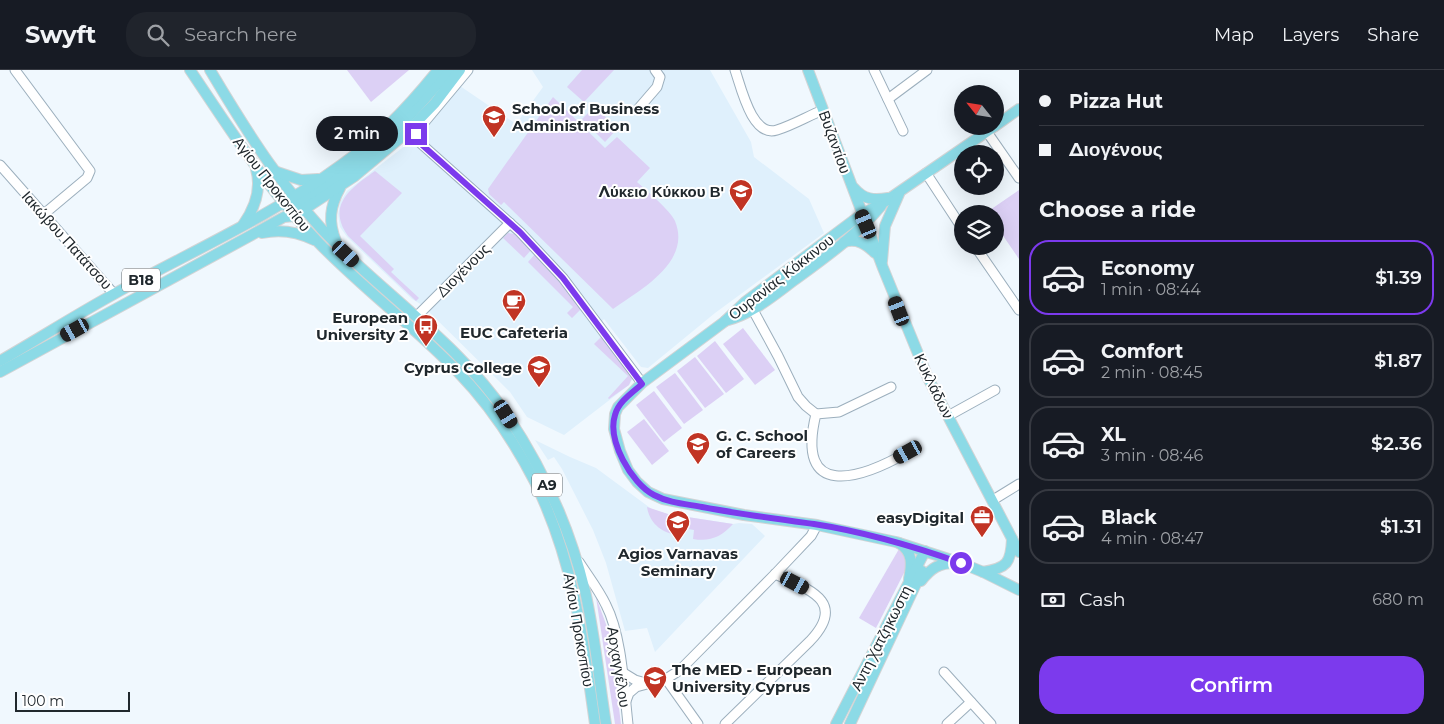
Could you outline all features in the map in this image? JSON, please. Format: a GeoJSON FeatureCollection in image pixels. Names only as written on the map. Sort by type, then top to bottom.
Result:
{"type":"FeatureCollection","features":[{"type":"Feature","properties":{"kind":"main road","name":"Αγίου Προκοπίου"},"geometry":{"type":"LineString","coordinates":[[190,70],[288,212],[458,372],[498,420],[529,470],[550,516],[566,560],[576,597],[595,724]]}},
{"type":"Feature","properties":{"kind":"main road","name":"Αγίου Προκοπίου"},"geometry":{"type":"LineString","coordinates":[[210,70],[253,141],[300,203],[339,247],[464,362],[506,414],[541,471],[559,511],[586,594],[606,724]]}},
{"type":"Feature","properties":{"kind":"main road","name":"B18"},"geometry":{"type":"LineString","coordinates":[[300,203],[323,178],[357,153],[391,122],[438,70]]}},
{"type":"Feature","properties":{"kind":"main road","name":"B18"},"geometry":{"type":"LineString","coordinates":[[0,372],[248,236],[288,212],[347,170],[397,129],[418,108],[449,70]]}},
{"type":"Feature","properties":{"kind":"main road","name":"B18"},"geometry":{"type":"LineString","coordinates":[[300,203],[340,187],[404,135],[435,103],[460,70]]}},
{"type":"Feature","properties":{"kind":"main road","name":"Βυζαντίου"},"geometry":{"type":"LineString","coordinates":[[808,70],[864,219]]}},
{"type":"Feature","properties":{"kind":"main road"},"geometry":{"type":"LineString","coordinates":[[1004,120],[1019,109]]}},
{"type":"Feature","properties":{"kind":"main road"},"geometry":{"type":"LineString","coordinates":[[864,219],[887,200],[982,135]]}},
{"type":"Feature","properties":{"kind":"main road"},"geometry":{"type":"LineString","coordinates":[[240,228],[253,208],[257,196],[258,183],[254,164]]}},
{"type":"Feature","properties":{"kind":"main road"},"geometry":{"type":"LineString","coordinates":[[274,170],[287,177],[301,180],[323,178]]}},
{"type":"Feature","properties":{"kind":"main road"},"geometry":{"type":"LineString","coordinates":[[851,184],[866,198],[887,200]]}},
{"type":"Feature","properties":{"kind":"main road"},"geometry":{"type":"LineString","coordinates":[[339,247],[332,229],[330,216],[340,187]]}},
{"type":"Feature","properties":{"kind":"main road"},"geometry":{"type":"LineString","coordinates":[[883,268],[882,248],[885,226],[901,191]]}},
{"type":"Feature","properties":{"kind":"main road","name":"B18"},"geometry":{"type":"LineString","coordinates":[[0,361],[114,294],[240,228],[288,212]]}},
{"type":"Feature","properties":{"kind":"main road","name":"Ουρανίας Κόκκινου"},"geometry":{"type":"LineString","coordinates":[[724,322],[753,310],[844,242],[864,219]]}},
{"type":"Feature","properties":{"kind":"main road","name":"Ουρανίας Κόκκινου"},"geometry":{"type":"LineString","coordinates":[[864,219],[745,302],[724,322],[642,384],[618,407],[614,421],[616,440],[628,470],[648,492],[669,501],[744,515],[817,525],[896,542],[961,563],[1019,590]]}},
{"type":"Feature","properties":{"kind":"main road","name":"Κυκλάδων"},"geometry":{"type":"LineString","coordinates":[[864,219],[928,378],[1019,552]]}},
{"type":"Feature","properties":{"kind":"main road"},"geometry":{"type":"LineString","coordinates":[[248,236],[281,231],[304,236],[319,243]]}},
{"type":"Feature","properties":{"kind":"main road"},"geometry":{"type":"LineString","coordinates":[[844,242],[859,241],[878,255]]}},
{"type":"Feature","properties":{"kind":"main road"},"geometry":{"type":"LineString","coordinates":[[983,572],[1001,568],[1007,562],[1012,539]]}},
{"type":"Feature","properties":{"kind":"main road"},"geometry":{"type":"LineString","coordinates":[[896,542],[907,549],[910,557],[911,589]]}},
{"type":"Feature","properties":{"kind":"main road","name":"Αντη Χατζηκωστη"},"geometry":{"type":"LineString","coordinates":[[850,724],[927,551]]}},
{"type":"Feature","properties":{"kind":"main road"},"geometry":{"type":"LineString","coordinates":[[911,589],[936,566],[961,563]]}},
{"type":"Feature","properties":{"kind":"main road","name":"Αντη Χατζηκωστη"},"geometry":{"type":"LineString","coordinates":[[836,724],[911,589]]}},
{"type":"Feature","properties":{"kind":"street"},"geometry":{"type":"LineString","coordinates":[[14,70],[90,171],[87,178],[44,214]]}},
{"type":"Feature","properties":{"kind":"street"},"geometry":{"type":"LineString","coordinates":[[468,70],[416,134],[421,144],[510,223],[563,278],[642,384]]}},
{"type":"Feature","properties":{"kind":"street"},"geometry":{"type":"LineString","coordinates":[[638,109],[656,87],[660,77],[655,70]]}},
{"type":"Feature","properties":{"kind":"street"},"geometry":{"type":"LineString","coordinates":[[735,70],[753,120],[762,129],[775,131],[823,110]]}},
{"type":"Feature","properties":{"kind":"street"},"geometry":{"type":"LineString","coordinates":[[874,70],[903,131]]}},
{"type":"Feature","properties":{"kind":"street"},"geometry":{"type":"LineString","coordinates":[[888,99],[927,70]]}},
{"type":"Feature","properties":{"kind":"street"},"geometry":{"type":"LineString","coordinates":[[996,135],[1019,178]]}},
{"type":"Feature","properties":{"kind":"street","name":"Ιακώβου Πατάτσου"},"geometry":{"type":"LineString","coordinates":[[0,165],[114,294]]}},
{"type":"Feature","properties":{"kind":"street"},"geometry":{"type":"LineString","coordinates":[[926,173],[954,216]]}},
{"type":"Feature","properties":{"kind":"street","name":"Διογένους"},"geometry":{"type":"LineString","coordinates":[[416,317],[510,223]]}},
{"type":"Feature","properties":{"kind":"street"},"geometry":{"type":"LineString","coordinates":[[981,255],[1019,310]]}},
{"type":"Feature","properties":{"kind":"street"},"geometry":{"type":"LineString","coordinates":[[753,310],[775,348],[798,397],[816,414],[838,412],[892,387]]}},
{"type":"Feature","properties":{"kind":"street"},"geometry":{"type":"LineString","coordinates":[[948,416],[995,390]]}},
{"type":"Feature","properties":{"kind":"street"},"geometry":{"type":"LineString","coordinates":[[816,414],[812,439],[813,453],[819,468],[831,476],[846,477],[877,468],[908,452]]}},
{"type":"Feature","properties":{"kind":"street"},"geometry":{"type":"LineString","coordinates":[[993,500],[1019,484]]}},
{"type":"Feature","properties":{"kind":"street"},"geometry":{"type":"LineString","coordinates":[[626,701],[632,690],[666,679],[680,670],[812,536],[817,525]]}},
{"type":"Feature","properties":{"kind":"street","name":"Αρχαγγέλου"},"geometry":{"type":"LineString","coordinates":[[576,560],[590,579],[610,615],[619,649],[628,724]]}},
{"type":"Feature","properties":{"kind":"street"},"geometry":{"type":"LineString","coordinates":[[725,724],[809,642],[824,623],[826,615],[824,606],[819,598],[812,592],[775,574]]}},
{"type":"Feature","properties":{"kind":"street"},"geometry":{"type":"LineString","coordinates":[[622,672],[634,680],[646,684]]}},
{"type":"Feature","properties":{"kind":"street"},"geometry":{"type":"LineString","coordinates":[[944,672],[991,724]]}},
{"type":"Feature","properties":{"kind":"street"},"geometry":{"type":"LineString","coordinates":[[666,679],[698,724]]}},
{"type":"Feature","properties":{"kind":"street"},"geometry":{"type":"LineString","coordinates":[[947,724],[971,702]]}},
{"type":"Feature","properties":{"kind":"shaded area"},"geometry":{"type":"Polygon","coordinates":[[[347,70],[409,70],[371,102],[347,70]]]}},
{"type":"Feature","properties":{"kind":"shaded area"},"geometry":{"type":"Polygon","coordinates":[[[532,70],[710,70],[751,142],[754,157],[809,199],[824,233],[715,313],[648,368],[641,367],[604,319],[597,327],[633,377],[632,380],[629,385],[564,435],[527,417],[510,392],[422,305],[412,299],[347,237],[340,227],[338,214],[340,202],[347,191],[411,141],[460,86],[516,124],[543,87],[532,70]]]}},
{"type":"Feature","properties":{"kind":"shaded area"},"geometry":{"type":"Polygon","coordinates":[[[582,70],[614,70],[584,102],[567,87],[582,70]]]}},
{"type":"Feature","properties":{"kind":"shaded area"},"geometry":{"type":"Polygon","coordinates":[[[553,97],[605,148],[617,137],[650,168],[637,182],[663,206],[675,221],[678,236],[676,249],[670,262],[649,284],[613,309],[504,202],[501,205],[489,194],[488,189],[553,97]]]}},
{"type":"Feature","properties":{"kind":"shaded area"},"geometry":{"type":"Polygon","coordinates":[[[595,106],[617,129],[605,142],[582,119],[595,106]]]}},
{"type":"Feature","properties":{"kind":"shaded area"},"geometry":{"type":"Polygon","coordinates":[[[375,171],[402,193],[360,236],[394,269],[391,272],[419,298],[416,301],[348,236],[342,225],[340,215],[344,198],[375,171]]]}},
{"type":"Feature","properties":{"kind":"shaded area"},"geometry":{"type":"Polygon","coordinates":[[[1019,190],[1019,259],[1004,237],[1004,205],[997,205],[1019,190]]]}},
{"type":"Feature","properties":{"kind":"shaded area"},"geometry":{"type":"Polygon","coordinates":[[[508,233],[515,234],[532,249],[524,258],[503,238],[508,233]]]}},
{"type":"Feature","properties":{"kind":"shaded area"},"geometry":{"type":"Polygon","coordinates":[[[536,253],[582,308],[572,318],[567,313],[573,307],[528,262],[536,253]]]}},
{"type":"Feature","properties":{"kind":"shaded area"},"geometry":{"type":"Polygon","coordinates":[[[743,328],[775,370],[755,385],[723,344],[743,328]]]}},
{"type":"Feature","properties":{"kind":"shaded area"},"geometry":{"type":"Polygon","coordinates":[[[602,336],[632,378],[629,385],[609,399],[628,376],[594,344],[602,336]]]}},
{"type":"Feature","properties":{"kind":"shaded area"},"geometry":{"type":"Polygon","coordinates":[[[715,341],[744,379],[726,393],[697,356],[715,341]]]}},
{"type":"Feature","properties":{"kind":"shaded area"},"geometry":{"type":"Polygon","coordinates":[[[695,357],[724,394],[705,408],[677,371],[695,357]]]}},
{"type":"Feature","properties":{"kind":"shaded area"},"geometry":{"type":"Polygon","coordinates":[[[675,373],[703,410],[684,424],[656,387],[675,373]]]}},
{"type":"Feature","properties":{"kind":"shaded area"},"geometry":{"type":"Polygon","coordinates":[[[654,391],[682,428],[664,442],[636,405],[654,391]]]}},
{"type":"Feature","properties":{"kind":"shaded area"},"geometry":{"type":"Polygon","coordinates":[[[644,419],[669,451],[652,465],[627,432],[644,419]]]}},
{"type":"Feature","properties":{"kind":"shaded area","name":"Agios Varnavas Seminary"},"geometry":{"type":"Polygon","coordinates":[[[535,440],[596,468],[653,510],[733,524],[752,524],[765,536],[655,652],[647,628],[625,631],[606,563],[593,530],[562,469],[554,457],[548,460],[535,440]]]}},
{"type":"Feature","properties":{"kind":"shaded area"},"geometry":{"type":"Polygon","coordinates":[[[647,507],[668,514],[733,524],[715,538],[705,540],[693,539],[694,530],[682,528],[680,536],[668,533],[658,527],[651,519],[647,507]]]}},
{"type":"Feature","properties":{"kind":"shaded area"},"geometry":{"type":"Polygon","coordinates":[[[899,549],[906,554],[906,569],[876,628],[859,618],[899,549]]]}},
{"type":"Feature","properties":{"kind":"shaded area"},"geometry":{"type":"Polygon","coordinates":[[[596,597],[610,635],[621,724],[615,724],[596,597]]]}},
{"type":"Feature","properties":{"kind":"place","name":"School of Business Administration"},"geometry":{"type":"Point","coordinates":[494,138]}},
{"type":"Feature","properties":{"kind":"place","name":"Λύκειο Κύκκου Β'"},"geometry":{"type":"Point","coordinates":[741,212]}},
{"type":"Feature","properties":{"kind":"place","name":"EUC Cafeteria"},"geometry":{"type":"Point","coordinates":[514,322]}},
{"type":"Feature","properties":{"kind":"place","name":"European University 2"},"geometry":{"type":"Point","coordinates":[426,347]}},
{"type":"Feature","properties":{"kind":"place","name":"Cyprus College"},"geometry":{"type":"Point","coordinates":[539,388]}},
{"type":"Feature","properties":{"kind":"place","name":"G. C. School of Careers"},"geometry":{"type":"Point","coordinates":[698,465]}},
{"type":"Feature","properties":{"kind":"place","name":"easyDigital"},"geometry":{"type":"Point","coordinates":[982,538]}},
{"type":"Feature","properties":{"kind":"place","name":"Agios Varnavas Seminary"},"geometry":{"type":"Point","coordinates":[678,543]}},
{"type":"Feature","properties":{"kind":"place","name":"The MED - European University Cyprus"},"geometry":{"type":"Point","coordinates":[655,699]}},
{"type":"Feature","properties":{"kind":"route"},"geometry":{"type":"LineString","coordinates":[[416,134],[421,144],[520,232],[563,278],[604,330],[642,384],[618,407],[615,414],[614,430],[628,470],[645,489],[654,496],[674,502],[768,519],[817,525],[881,538],[961,563]]}}]}
